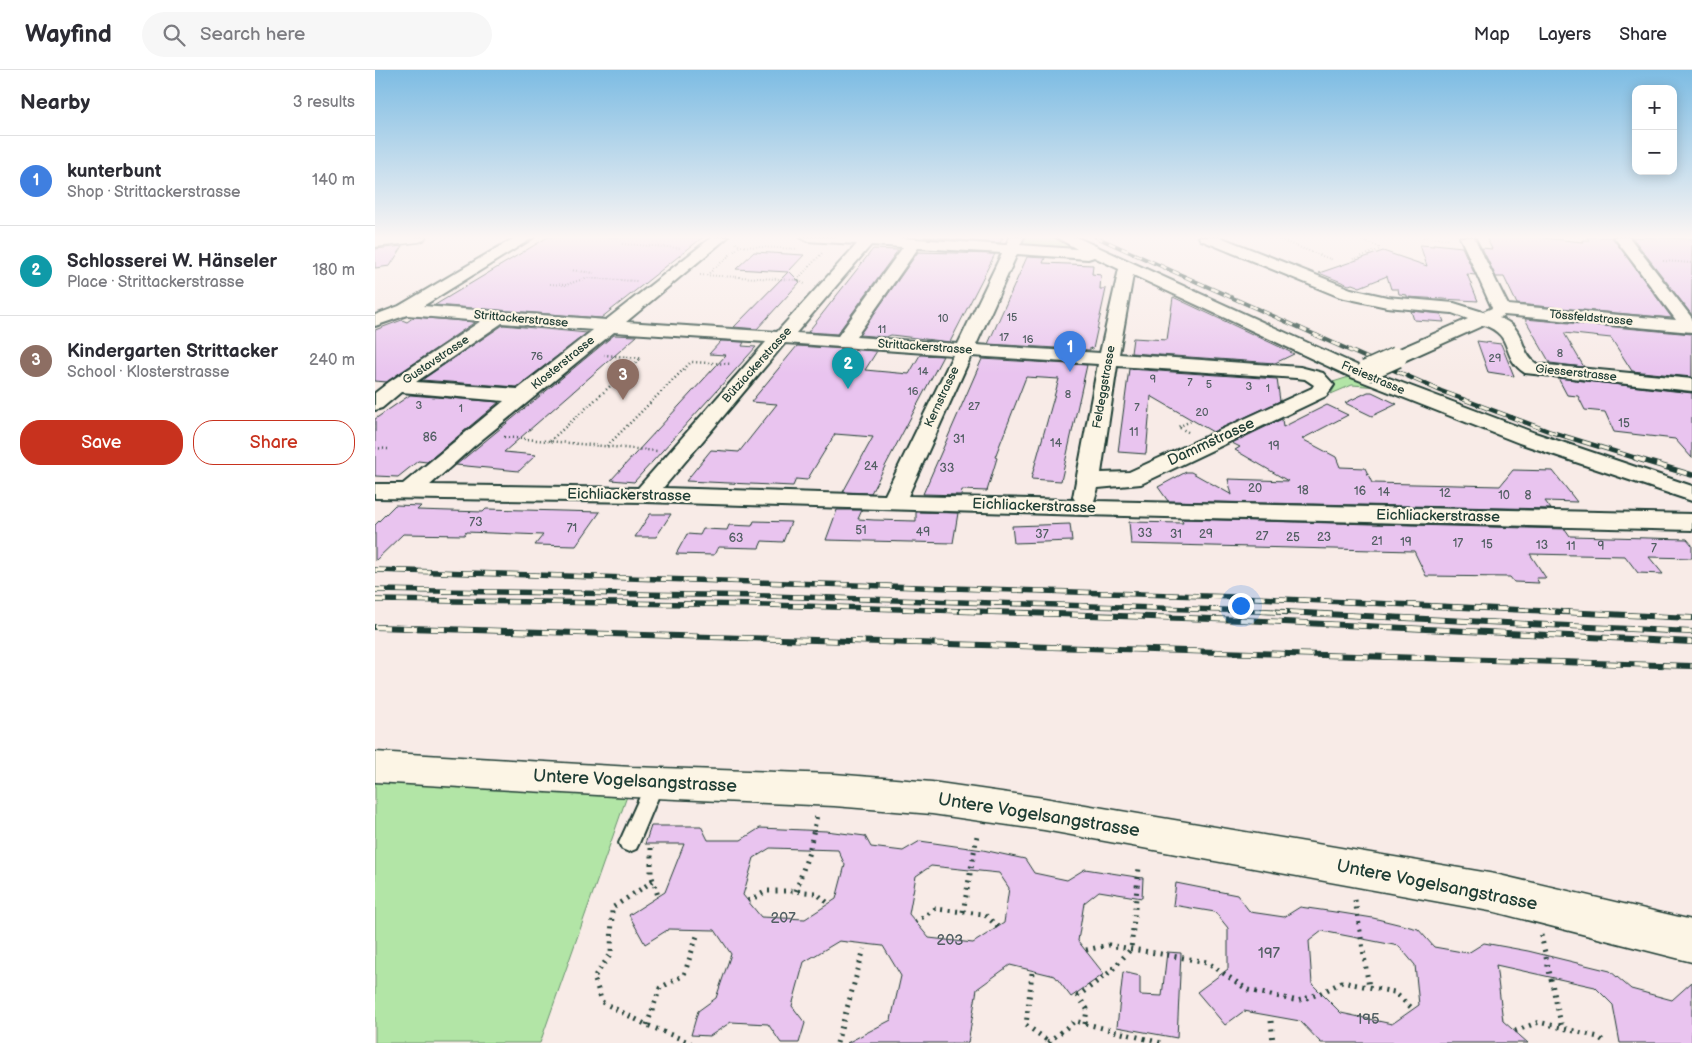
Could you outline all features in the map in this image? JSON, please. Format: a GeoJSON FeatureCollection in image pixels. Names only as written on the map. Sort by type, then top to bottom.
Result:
{"type":"FeatureCollection","features":[{"type":"Feature","properties":{"kind":"main road","name":"Untere Vogelsangstrasse"},"geometry":{"type":"LineString","coordinates":[[375,767],[655,783],[834,790],[932,798],[1044,814],[1495,893],[1692,941]]}},
{"type":"Feature","properties":{"kind":"street"},"geometry":{"type":"LineString","coordinates":[[375,321],[405,310],[451,282]]}},
{"type":"Feature","properties":{"kind":"street","name":"Klosterstrasse"},"geometry":{"type":"LineString","coordinates":[[409,491],[475,434],[663,282]]}},
{"type":"Feature","properties":{"kind":"street","name":"Bütziackerstrasse"},"geometry":{"type":"LineString","coordinates":[[645,495],[755,366],[830,282]]}},
{"type":"Feature","properties":{"kind":"street"},"geometry":{"type":"LineString","coordinates":[[844,341],[886,282]]}},
{"type":"Feature","properties":{"kind":"street","name":"Kernstrasse"},"geometry":{"type":"LineString","coordinates":[[893,503],[996,282]]}},
{"type":"Feature","properties":{"kind":"street","name":"Feldeggstrasse"},"geometry":{"type":"LineString","coordinates":[[1084,508],[1108,361],[1124,282]]}},
{"type":"Feature","properties":{"kind":"street","name":"Freiestrasse"},"geometry":{"type":"LineString","coordinates":[[1161,282],[1362,372],[1527,438],[1692,494]]}},
{"type":"Feature","properties":{"kind":"street","name":"Tössfeldstrasse"},"geometry":{"type":"LineString","coordinates":[[1318,282],[1346,294],[1387,302],[1494,314],[1691,327]]}},
{"type":"Feature","properties":{"kind":"street"},"geometry":{"type":"LineString","coordinates":[[1362,372],[1494,314],[1483,282]]}},
{"type":"Feature","properties":{"kind":"street"},"geometry":{"type":"LineString","coordinates":[[1656,282],[1691,327]]}},
{"type":"Feature","properties":{"kind":"street","name":"Strittackerstrasse"},"geometry":{"type":"LineString","coordinates":[[405,310],[609,326],[964,349],[1108,361],[1295,372],[1312,375],[1323,382]]}},
{"type":"Feature","properties":{"kind":"street","name":"Giesserstrasse"},"geometry":{"type":"LineString","coordinates":[[1494,314],[1508,329],[1522,364],[1533,369],[1692,385]]}},
{"type":"Feature","properties":{"kind":"street","name":"Gustavstrasse"},"geometry":{"type":"LineString","coordinates":[[375,404],[397,386],[499,318]]}},
{"type":"Feature","properties":{"kind":"street","name":"Dammstrasse"},"geometry":{"type":"LineString","coordinates":[[1088,481],[1133,480],[1319,392],[1324,385],[1323,382]]}},
{"type":"Feature","properties":{"kind":"street"},"geometry":{"type":"LineString","coordinates":[[397,386],[523,396]]}},
{"type":"Feature","properties":{"kind":"street","name":"Eichliackerstrasse"},"geometry":{"type":"LineString","coordinates":[[375,491],[645,495],[1084,508],[1692,522]]}},
{"type":"Feature","properties":{"kind":"lane"},"geometry":{"type":"LineString","coordinates":[[629,843],[655,783]]}},
{"type":"Feature","properties":{"kind":"path"},"geometry":{"type":"LineString","coordinates":[[550,284],[565,285],[573,282]]}},
{"type":"Feature","properties":{"kind":"path"},"geometry":{"type":"LineString","coordinates":[[802,282],[822,291]]}},
{"type":"Feature","properties":{"kind":"path"},"geometry":{"type":"LineString","coordinates":[[550,441],[641,358],[576,353]]}},
{"type":"Feature","properties":{"kind":"path"},"geometry":{"type":"LineString","coordinates":[[607,446],[691,362],[755,366]]}},
{"type":"Feature","properties":{"kind":"path"},"geometry":{"type":"LineString","coordinates":[[475,434],[680,453]]}},
{"type":"Feature","properties":{"kind":"path"},"geometry":{"type":"LineString","coordinates":[[375,448],[388,449]]}},
{"type":"Feature","properties":{"kind":"path"},"geometry":{"type":"LineString","coordinates":[[796,891],[809,852],[817,814]]}},
{"type":"Feature","properties":{"kind":"path"},"geometry":{"type":"LineString","coordinates":[[963,912],[977,836]]}},
{"type":"Feature","properties":{"kind":"path"},"geometry":{"type":"LineString","coordinates":[[650,850],[653,881],[658,896]]}},
{"type":"Feature","properties":{"kind":"path"},"geometry":{"type":"LineString","coordinates":[[1085,1024],[1087,1009],[1078,996],[1110,972],[1131,949],[1139,867]]}},
{"type":"Feature","properties":{"kind":"path"},"geometry":{"type":"LineString","coordinates":[[653,881],[612,908],[611,954],[594,977],[602,1002],[647,1025],[691,1043]]}},
{"type":"Feature","properties":{"kind":"path"},"geometry":{"type":"LineString","coordinates":[[748,901],[767,891],[796,891],[816,893],[829,904]]}},
{"type":"Feature","properties":{"kind":"path"},"geometry":{"type":"LineString","coordinates":[[1355,900],[1369,988]]}},
{"type":"Feature","properties":{"kind":"path"},"geometry":{"type":"LineString","coordinates":[[915,922],[935,909],[984,914],[998,927]]}},
{"type":"Feature","properties":{"kind":"path"},"geometry":{"type":"LineString","coordinates":[[647,1025],[660,988],[685,975],[698,933]]}},
{"type":"Feature","properties":{"kind":"path"},"geometry":{"type":"LineString","coordinates":[[1541,935],[1561,1028]]}},
{"type":"Feature","properties":{"kind":"path"},"geometry":{"type":"LineString","coordinates":[[1086,950],[1109,944],[1207,962],[1248,990],[1298,1001],[1321,993],[1341,982],[1394,992],[1413,1009]]}},
{"type":"Feature","properties":{"kind":"path"},"geometry":{"type":"LineString","coordinates":[[837,1043],[863,949]]}},
{"type":"Feature","properties":{"kind":"path"},"geometry":{"type":"LineString","coordinates":[[1032,972],[1026,1025],[1050,1042],[1075,1021],[1161,1043]]}},
{"type":"Feature","properties":{"kind":"path"},"geometry":{"type":"LineString","coordinates":[[1271,1021],[1273,1043]]}},
{"type":"Feature","properties":{"kind":"path"},"geometry":{"type":"LineString","coordinates":[[1515,1031],[1539,1022],[1598,1037],[1606,1043]]}},
{"type":"Feature","properties":{"kind":"green space"},"geometry":{"type":"Polygon","coordinates":[[[1352,376],[1379,387],[1352,385],[1331,394],[1334,388],[1333,382],[1352,376]]]}},
{"type":"Feature","properties":{"kind":"green space"},"geometry":{"type":"Polygon","coordinates":[[[375,782],[632,782],[540,1043],[375,1043],[375,782]]]}},
{"type":"Feature","properties":{"kind":"building"},"geometry":{"type":"Polygon","coordinates":[[[473,282],[646,282],[601,318],[435,305],[473,282]]]}},
{"type":"Feature","properties":{"kind":"building"},"geometry":{"type":"Polygon","coordinates":[[[778,282],[800,282],[757,329],[734,327],[778,282]]]}},
{"type":"Feature","properties":{"kind":"building"},"geometry":{"type":"Polygon","coordinates":[[[847,282],[874,282],[837,334],[808,332],[847,282]]]}},
{"type":"Feature","properties":{"kind":"building"},"geometry":{"type":"Polygon","coordinates":[[[896,282],[980,282],[950,342],[891,335],[886,337],[859,335],[896,282]]]}},
{"type":"Feature","properties":{"kind":"building"},"geometry":{"type":"Polygon","coordinates":[[[1016,282],[1100,282],[1100,289],[1106,289],[1093,349],[988,344],[1016,282]]]}},
{"type":"Feature","properties":{"kind":"building"},"geometry":{"type":"Polygon","coordinates":[[[1343,282],[1371,282],[1360,287],[1352,284],[1343,282]]]}},
{"type":"Feature","properties":{"kind":"building"},"geometry":{"type":"Polygon","coordinates":[[[1389,282],[1470,282],[1478,301],[1407,297],[1407,295],[1399,294],[1398,289],[1391,289],[1389,282]]]}},
{"type":"Feature","properties":{"kind":"building"},"geometry":{"type":"Polygon","coordinates":[[[1507,282],[1646,282],[1672,318],[1517,304],[1507,282]]]}},
{"type":"Feature","properties":{"kind":"building"},"geometry":{"type":"Polygon","coordinates":[[[1667,282],[1692,282],[1692,315],[1667,282]]]}},
{"type":"Feature","properties":{"kind":"building"},"geometry":{"type":"Polygon","coordinates":[[[1173,297],[1294,354],[1275,363],[1131,353],[1133,338],[1167,340],[1173,297]]]}},
{"type":"Feature","properties":{"kind":"building"},"geometry":{"type":"Polygon","coordinates":[[[1411,311],[1441,314],[1444,322],[1414,320],[1411,311]]]}},
{"type":"Feature","properties":{"kind":"building"},"geometry":{"type":"Polygon","coordinates":[[[414,317],[475,322],[387,382],[375,381],[375,330],[402,320],[407,322],[414,317]]]}},
{"type":"Feature","properties":{"kind":"building"},"geometry":{"type":"Polygon","coordinates":[[[1525,319],[1692,334],[1692,377],[1632,371],[1611,338],[1564,333],[1584,367],[1550,363],[1525,319]]]}},
{"type":"Feature","properties":{"kind":"building"},"geometry":{"type":"Polygon","coordinates":[[[503,325],[587,333],[517,387],[421,380],[503,325]]]}},
{"type":"Feature","properties":{"kind":"building"},"geometry":{"type":"Polygon","coordinates":[[[614,335],[637,336],[504,452],[536,455],[519,471],[456,465],[614,335]]]}},
{"type":"Feature","properties":{"kind":"building"},"geometry":{"type":"Polygon","coordinates":[[[721,341],[744,342],[742,346],[756,347],[634,482],[611,480],[726,355],[709,354],[721,341]]]}},
{"type":"Feature","properties":{"kind":"building"},"geometry":{"type":"Polygon","coordinates":[[[1477,341],[1501,344],[1514,376],[1488,372],[1477,341]]]}},
{"type":"Feature","properties":{"kind":"building"},"geometry":{"type":"Polygon","coordinates":[[[797,346],[877,351],[865,370],[909,374],[920,355],[943,356],[871,493],[843,492],[873,437],[835,434],[807,480],[796,479],[793,486],[686,481],[711,450],[739,452],[777,404],[751,402],[797,346]]]}},
{"type":"Feature","properties":{"kind":"building"},"geometry":{"type":"Polygon","coordinates":[[[982,359],[1087,365],[1061,481],[1031,479],[1059,379],[1026,377],[995,457],[997,458],[987,491],[962,490],[961,495],[923,494],[982,359]]]}},
{"type":"Feature","properties":{"kind":"building"},"geometry":{"type":"Polygon","coordinates":[[[1129,369],[1277,379],[1280,401],[1213,432],[1151,396],[1146,454],[1118,452],[1129,369]]]}},
{"type":"Feature","properties":{"kind":"building"},"geometry":{"type":"Polygon","coordinates":[[[1558,378],[1692,393],[1692,458],[1675,439],[1614,432],[1605,412],[1585,410],[1578,396],[1567,395],[1558,378]]]}},
{"type":"Feature","properties":{"kind":"building"},"geometry":{"type":"Polygon","coordinates":[[[1368,392],[1372,392],[1397,404],[1372,416],[1345,403],[1368,392]]]}},
{"type":"Feature","properties":{"kind":"building"},"geometry":{"type":"Polygon","coordinates":[[[410,395],[499,402],[427,462],[418,461],[398,477],[375,476],[375,419],[410,395]]]}},
{"type":"Feature","properties":{"kind":"building"},"geometry":{"type":"Polygon","coordinates":[[[1327,405],[1348,415],[1302,439],[1336,457],[1340,467],[1365,468],[1372,483],[1500,486],[1513,470],[1553,471],[1577,502],[1545,501],[1551,509],[1168,501],[1158,487],[1186,472],[1191,472],[1232,495],[1228,479],[1288,481],[1235,450],[1240,447],[1232,443],[1282,419],[1283,427],[1327,405]]]}},
{"type":"Feature","properties":{"kind":"building"},"geometry":{"type":"Polygon","coordinates":[[[395,505],[421,506],[417,510],[483,512],[486,509],[600,512],[576,546],[535,545],[543,535],[466,532],[464,535],[403,534],[375,561],[375,525],[395,505]]]}},
{"type":"Feature","properties":{"kind":"building"},"geometry":{"type":"Polygon","coordinates":[[[837,510],[862,510],[858,519],[874,520],[916,521],[916,512],[958,513],[953,543],[826,540],[837,510]]]}},
{"type":"Feature","properties":{"kind":"building"},"geometry":{"type":"Polygon","coordinates":[[[650,514],[671,514],[656,537],[635,537],[650,514]]]}},
{"type":"Feature","properties":{"kind":"building"},"geometry":{"type":"Polygon","coordinates":[[[1181,519],[1565,529],[1570,536],[1687,539],[1692,545],[1692,558],[1649,557],[1663,574],[1638,573],[1625,556],[1530,554],[1546,578],[1536,578],[1539,583],[1514,582],[1510,577],[1426,576],[1414,551],[1131,544],[1129,522],[1183,523],[1181,519]]]}},
{"type":"Feature","properties":{"kind":"building"},"geometry":{"type":"Polygon","coordinates":[[[754,521],[791,522],[783,542],[762,541],[759,548],[718,547],[714,555],[676,554],[687,534],[700,535],[703,529],[727,530],[729,525],[752,526],[754,521]]]}},
{"type":"Feature","properties":{"kind":"building"},"geometry":{"type":"Polygon","coordinates":[[[1070,524],[1072,541],[1014,543],[1012,526],[1070,524]]]}},
{"type":"Feature","properties":{"kind":"building"},"geometry":{"type":"Polygon","coordinates":[[[651,826],[701,826],[708,840],[741,840],[760,828],[826,831],[865,836],[871,847],[903,851],[920,841],[983,850],[1025,859],[1034,873],[1067,880],[1085,869],[1143,878],[1142,898],[1099,891],[1084,903],[1078,941],[1104,974],[1071,997],[1055,976],[1010,965],[977,989],[968,1043],[847,1043],[891,1020],[901,976],[883,946],[839,941],[804,962],[792,1006],[805,1023],[799,1043],[781,1043],[768,1024],[731,1022],[710,1036],[691,1035],[698,1011],[716,998],[731,954],[715,930],[669,929],[645,944],[629,915],[665,892],[684,844],[645,844],[651,826]],[[770,848],[754,858],[743,895],[761,917],[805,919],[836,899],[845,865],[838,850],[770,848]],[[931,866],[916,876],[909,914],[929,938],[973,943],[1004,923],[1009,888],[999,873],[931,866]]]}},
{"type":"Feature","properties":{"kind":"building"},"geometry":{"type":"Polygon","coordinates":[[[1176,883],[1237,895],[1250,912],[1284,917],[1300,907],[1373,918],[1418,929],[1434,947],[1468,953],[1484,943],[1528,951],[1610,971],[1631,989],[1672,1000],[1692,982],[1692,1043],[1620,1043],[1613,1005],[1595,987],[1496,965],[1503,1021],[1528,1043],[1321,1043],[1300,1021],[1244,1011],[1225,1025],[1197,992],[1228,969],[1228,928],[1215,912],[1173,905],[1176,883]],[[1322,931],[1309,941],[1312,984],[1341,1013],[1392,1024],[1419,1005],[1415,965],[1399,946],[1322,931]]]}},
{"type":"Feature","properties":{"kind":"building"},"geometry":{"type":"Polygon","coordinates":[[[1167,952],[1181,953],[1177,1038],[1117,1027],[1123,972],[1140,976],[1140,995],[1162,996],[1167,952]]]}},
{"type":"Feature","properties":{"kind":"railway"},"geometry":{"type":"LineString","coordinates":[[1198,282],[1318,336]]}},
{"type":"Feature","properties":{"kind":"railway"},"geometry":{"type":"LineString","coordinates":[[1315,335],[1441,391],[1551,432],[1639,459]]}},
{"type":"Feature","properties":{"kind":"railway"},"geometry":{"type":"LineString","coordinates":[[1635,458],[1692,475]]}},
{"type":"Feature","properties":{"kind":"railway"},"geometry":{"type":"LineString","coordinates":[[375,570],[1236,597],[1568,612]]}},
{"type":"Feature","properties":{"kind":"railway"},"geometry":{"type":"LineString","coordinates":[[375,590],[769,596],[1275,612]]}},
{"type":"Feature","properties":{"kind":"railway"},"geometry":{"type":"LineString","coordinates":[[375,600],[767,605],[999,612]]}},
{"type":"Feature","properties":{"kind":"railway"},"geometry":{"type":"LineString","coordinates":[[960,611],[1244,620],[1692,642]]}},
{"type":"Feature","properties":{"kind":"railway"},"geometry":{"type":"LineString","coordinates":[[1262,611],[1275,612]]}},
{"type":"Feature","properties":{"kind":"railway"},"geometry":{"type":"LineString","coordinates":[[1541,611],[1692,618]]}},
{"type":"Feature","properties":{"kind":"railway"},"geometry":{"type":"LineString","coordinates":[[1275,612],[1287,612]]}},
{"type":"Feature","properties":{"kind":"railway"},"geometry":{"type":"LineString","coordinates":[[1275,612],[1692,632]]}},
{"type":"Feature","properties":{"kind":"railway"},"geometry":{"type":"LineString","coordinates":[[375,627],[1692,666]]}},
{"type":"Feature","properties":{"kind":"place","name":"kunterbunt"},"geometry":{"type":"Point","coordinates":[1070,372]}},
{"type":"Feature","properties":{"kind":"place","name":"Schlosserei W. Hänseler"},"geometry":{"type":"Point","coordinates":[848,389]}},
{"type":"Feature","properties":{"kind":"place","name":"Kindergarten Strittacker"},"geometry":{"type":"Point","coordinates":[623,400]}}]}
